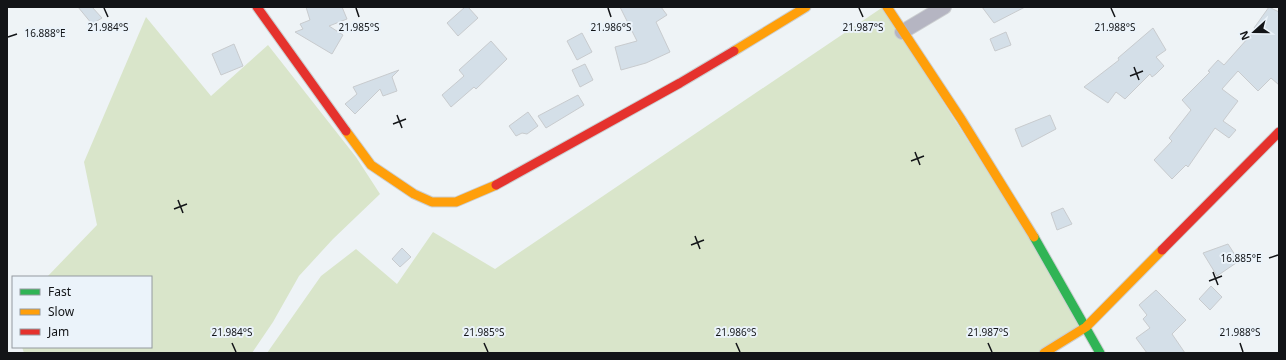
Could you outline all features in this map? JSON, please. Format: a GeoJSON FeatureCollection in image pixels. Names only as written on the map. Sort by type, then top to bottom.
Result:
{"type":"FeatureCollection","features":[{"type":"Feature","properties":{"kind":"street"},"geometry":{"type":"LineString","coordinates":[[257,7],[371,165],[414,194],[432,202],[456,202],[484,191],[666,90],[806,7]]}},
{"type":"Feature","properties":{"kind":"street"},"geometry":{"type":"LineString","coordinates":[[887,7],[902,32],[961,119],[1007,193],[1100,353]]}},
{"type":"Feature","properties":{"kind":"street"},"geometry":{"type":"LineString","coordinates":[[902,32],[944,7]]}},
{"type":"Feature","properties":{"kind":"street"},"geometry":{"type":"LineString","coordinates":[[1044,353],[1086,327],[1279,132]]}},
{"type":"Feature","properties":{"kind":"green space"},"geometry":{"type":"Polygon","coordinates":[[[883,7],[1086,327],[1044,353],[267,353],[321,276],[356,249],[397,284],[433,232],[495,269],[883,7]]]}},
{"type":"Feature","properties":{"kind":"green space"},"geometry":{"type":"Polygon","coordinates":[[[146,17],[211,96],[268,45],[356,157],[380,194],[333,239],[299,276],[273,322],[252,353],[24,353],[22,348],[152,348],[152,276],[48,276],[97,225],[84,162],[146,17]]]}},
{"type":"Feature","properties":{"kind":"building"},"geometry":{"type":"Polygon","coordinates":[[[78,7],[92,7],[102,18],[92,24],[78,7]]]}},
{"type":"Feature","properties":{"kind":"building"},"geometry":{"type":"Polygon","coordinates":[[[306,7],[342,7],[347,19],[329,26],[343,35],[332,54],[295,32],[303,29],[300,24],[310,20],[306,7]]]}},
{"type":"Feature","properties":{"kind":"building"},"geometry":{"type":"Polygon","coordinates":[[[465,7],[468,7],[478,18],[458,36],[447,23],[465,7]]]}},
{"type":"Feature","properties":{"kind":"building"},"geometry":{"type":"Polygon","coordinates":[[[620,7],[661,7],[667,15],[656,22],[670,52],[646,63],[621,70],[615,47],[637,41],[620,7]]]}},
{"type":"Feature","properties":{"kind":"building"},"geometry":{"type":"Polygon","coordinates":[[[982,7],[1025,7],[994,23],[982,7]]]}},
{"type":"Feature","properties":{"kind":"building"},"geometry":{"type":"Polygon","coordinates":[[[1269,7],[1279,12],[1279,85],[1271,78],[1258,91],[1238,71],[1222,89],[1238,101],[1223,121],[1236,130],[1229,138],[1215,128],[1188,167],[1186,165],[1172,179],[1154,160],[1172,141],[1169,138],[1191,110],[1182,100],[1210,72],[1208,71],[1218,60],[1224,65],[1256,29],[1254,28],[1269,7]]]}},
{"type":"Feature","properties":{"kind":"building"},"geometry":{"type":"Polygon","coordinates":[[[1153,28],[1166,50],[1156,57],[1164,66],[1156,74],[1152,77],[1150,74],[1125,99],[1116,92],[1108,103],[1084,87],[1119,60],[1118,58],[1153,28]]]}},
{"type":"Feature","properties":{"kind":"building"},"geometry":{"type":"Polygon","coordinates":[[[1006,32],[1011,45],[995,51],[990,39],[1006,32]]]}},
{"type":"Feature","properties":{"kind":"building"},"geometry":{"type":"Polygon","coordinates":[[[582,33],[592,52],[577,60],[567,41],[582,33]]]}},
{"type":"Feature","properties":{"kind":"building"},"geometry":{"type":"Polygon","coordinates":[[[491,41],[507,59],[476,89],[474,87],[451,107],[442,95],[464,76],[459,70],[491,41]]]}},
{"type":"Feature","properties":{"kind":"building"},"geometry":{"type":"Polygon","coordinates":[[[234,44],[243,66],[221,75],[212,54],[234,44]]]}},
{"type":"Feature","properties":{"kind":"building"},"geometry":{"type":"Polygon","coordinates":[[[585,64],[593,80],[580,87],[572,70],[585,64]]]}},
{"type":"Feature","properties":{"kind":"building"},"geometry":{"type":"Polygon","coordinates":[[[399,70],[392,77],[397,91],[383,96],[380,89],[355,114],[345,104],[357,94],[353,87],[399,70]]]}},
{"type":"Feature","properties":{"kind":"building"},"geometry":{"type":"Polygon","coordinates":[[[578,95],[584,105],[546,128],[538,116],[578,95]]]}},
{"type":"Feature","properties":{"kind":"building"},"geometry":{"type":"Polygon","coordinates":[[[528,112],[538,126],[527,134],[522,133],[516,136],[509,126],[528,112]]]}},
{"type":"Feature","properties":{"kind":"building"},"geometry":{"type":"Polygon","coordinates":[[[1050,115],[1056,129],[1022,147],[1015,129],[1050,115]]]}},
{"type":"Feature","properties":{"kind":"building"},"geometry":{"type":"Polygon","coordinates":[[[1063,208],[1072,224],[1057,230],[1051,213],[1063,208]]]}},
{"type":"Feature","properties":{"kind":"building"},"geometry":{"type":"Polygon","coordinates":[[[1228,244],[1239,261],[1217,276],[1203,253],[1228,244]]]}},
{"type":"Feature","properties":{"kind":"building"},"geometry":{"type":"Polygon","coordinates":[[[402,248],[411,257],[400,267],[392,259],[402,248]]]}},
{"type":"Feature","properties":{"kind":"building"},"geometry":{"type":"Polygon","coordinates":[[[1211,286],[1222,297],[1210,310],[1199,299],[1211,286]]]}},
{"type":"Feature","properties":{"kind":"building"},"geometry":{"type":"Polygon","coordinates":[[[1156,290],[1186,320],[1172,334],[1185,353],[1147,353],[1136,338],[1150,328],[1143,319],[1147,315],[1139,305],[1156,290]]]}},
{"type":"Feature","properties":{"kind":"traffic: fast"},"geometry":{"type":"LineString","coordinates":[[1034,237],[1100,353]]}},
{"type":"Feature","properties":{"kind":"traffic: slow"},"geometry":{"type":"LineString","coordinates":[[734,51],[806,7]]}},
{"type":"Feature","properties":{"kind":"traffic: slow"},"geometry":{"type":"LineString","coordinates":[[887,7],[961,119],[1034,237]]}},
{"type":"Feature","properties":{"kind":"traffic: slow"},"geometry":{"type":"LineString","coordinates":[[346,131],[371,165],[414,194],[432,202],[456,202],[496,185]]}},
{"type":"Feature","properties":{"kind":"traffic: slow"},"geometry":{"type":"LineString","coordinates":[[1044,353],[1086,327],[1162,250]]}},
{"type":"Feature","properties":{"kind":"traffic: jam"},"geometry":{"type":"LineString","coordinates":[[257,7],[346,131]]}},
{"type":"Feature","properties":{"kind":"traffic: jam"},"geometry":{"type":"LineString","coordinates":[[496,185],[680,83],[734,51]]}},
{"type":"Feature","properties":{"kind":"traffic: jam"},"geometry":{"type":"LineString","coordinates":[[1162,250],[1279,132]]}}]}
